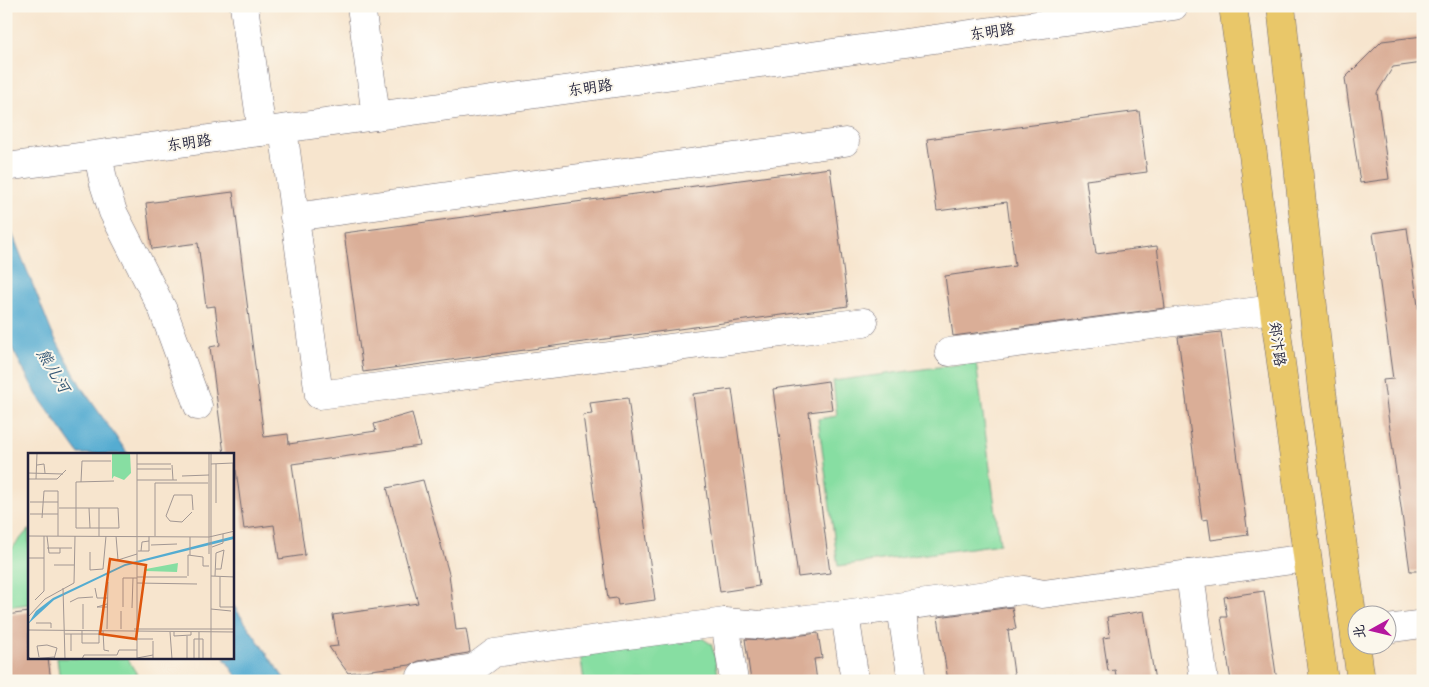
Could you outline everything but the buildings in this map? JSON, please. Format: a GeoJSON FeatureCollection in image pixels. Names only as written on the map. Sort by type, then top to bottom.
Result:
{"type":"FeatureCollection","features":[{"type":"Feature","properties":{"kind":"main road","name":"郑汴路"},"geometry":{"type":"LineString","coordinates":[[1233,6],[1324,681]]}},
{"type":"Feature","properties":{"kind":"main road"},"geometry":{"type":"LineString","coordinates":[[1281,6],[1322,391],[1352,604]]}},
{"type":"Feature","properties":{"kind":"main road"},"geometry":{"type":"LineString","coordinates":[[1358,654],[1361,681]]}},
{"type":"Feature","properties":{"kind":"street"},"geometry":{"type":"LineString","coordinates":[[244,6],[294,217],[319,395],[864,322]]}},
{"type":"Feature","properties":{"kind":"street"},"geometry":{"type":"LineString","coordinates":[[361,6],[376,116]]}},
{"type":"Feature","properties":{"kind":"street","name":"东明路"},"geometry":{"type":"LineString","coordinates":[[12,166],[1174,6]]}},
{"type":"Feature","properties":{"kind":"street"},"geometry":{"type":"LineString","coordinates":[[294,217],[845,142]]}},
{"type":"Feature","properties":{"kind":"street"},"geometry":{"type":"LineString","coordinates":[[98,154],[104,184],[113,212],[163,310],[198,406]]}},
{"type":"Feature","properties":{"kind":"street"},"geometry":{"type":"LineString","coordinates":[[949,352],[1273,308]]}},
{"type":"Feature","properties":{"kind":"street"},"geometry":{"type":"LineString","coordinates":[[421,676],[474,668],[494,653],[725,622],[762,625],[1024,590],[1044,594],[1307,558]]}},
{"type":"Feature","properties":{"kind":"street"},"geometry":{"type":"LineString","coordinates":[[1190,574],[1204,681]]}},
{"type":"Feature","properties":{"kind":"street"},"geometry":{"type":"LineString","coordinates":[[901,607],[912,681]]}},
{"type":"Feature","properties":{"kind":"street"},"geometry":{"type":"LineString","coordinates":[[845,614],[855,681]]}},
{"type":"Feature","properties":{"kind":"street"},"geometry":{"type":"LineString","coordinates":[[725,622],[734,681]]}},
{"type":"Feature","properties":{"kind":"street"},"geometry":{"type":"LineString","coordinates":[[1396,628],[1423,624]]}},
{"type":"Feature","properties":{"kind":"green space"},"geometry":{"type":"Polygon","coordinates":[[[976,362],[1000,544],[838,566],[818,419],[837,416],[833,381],[976,362]]]}},
{"type":"Feature","properties":{"kind":"green space"},"geometry":{"type":"Polygon","coordinates":[[[28,530],[28,604],[6,607],[6,555],[28,530]]]}},
{"type":"Feature","properties":{"kind":"green space"},"geometry":{"type":"Polygon","coordinates":[[[702,638],[711,644],[719,681],[584,681],[580,653],[702,638]]]}},
{"type":"Feature","properties":{"kind":"green space"},"geometry":{"type":"Polygon","coordinates":[[[57,660],[128,660],[141,681],[60,681],[57,660]]]}},
{"type":"Feature","properties":{"kind":"water","name":"熊儿河"},"geometry":{"type":"Polygon","coordinates":[[[6,218],[52,333],[82,388],[127,453],[78,453],[37,395],[6,337],[6,218]]]}},
{"type":"Feature","properties":{"kind":"water"},"geometry":{"type":"Polygon","coordinates":[[[234,606],[286,681],[240,681],[225,660],[234,660],[234,606]]]}}]}
